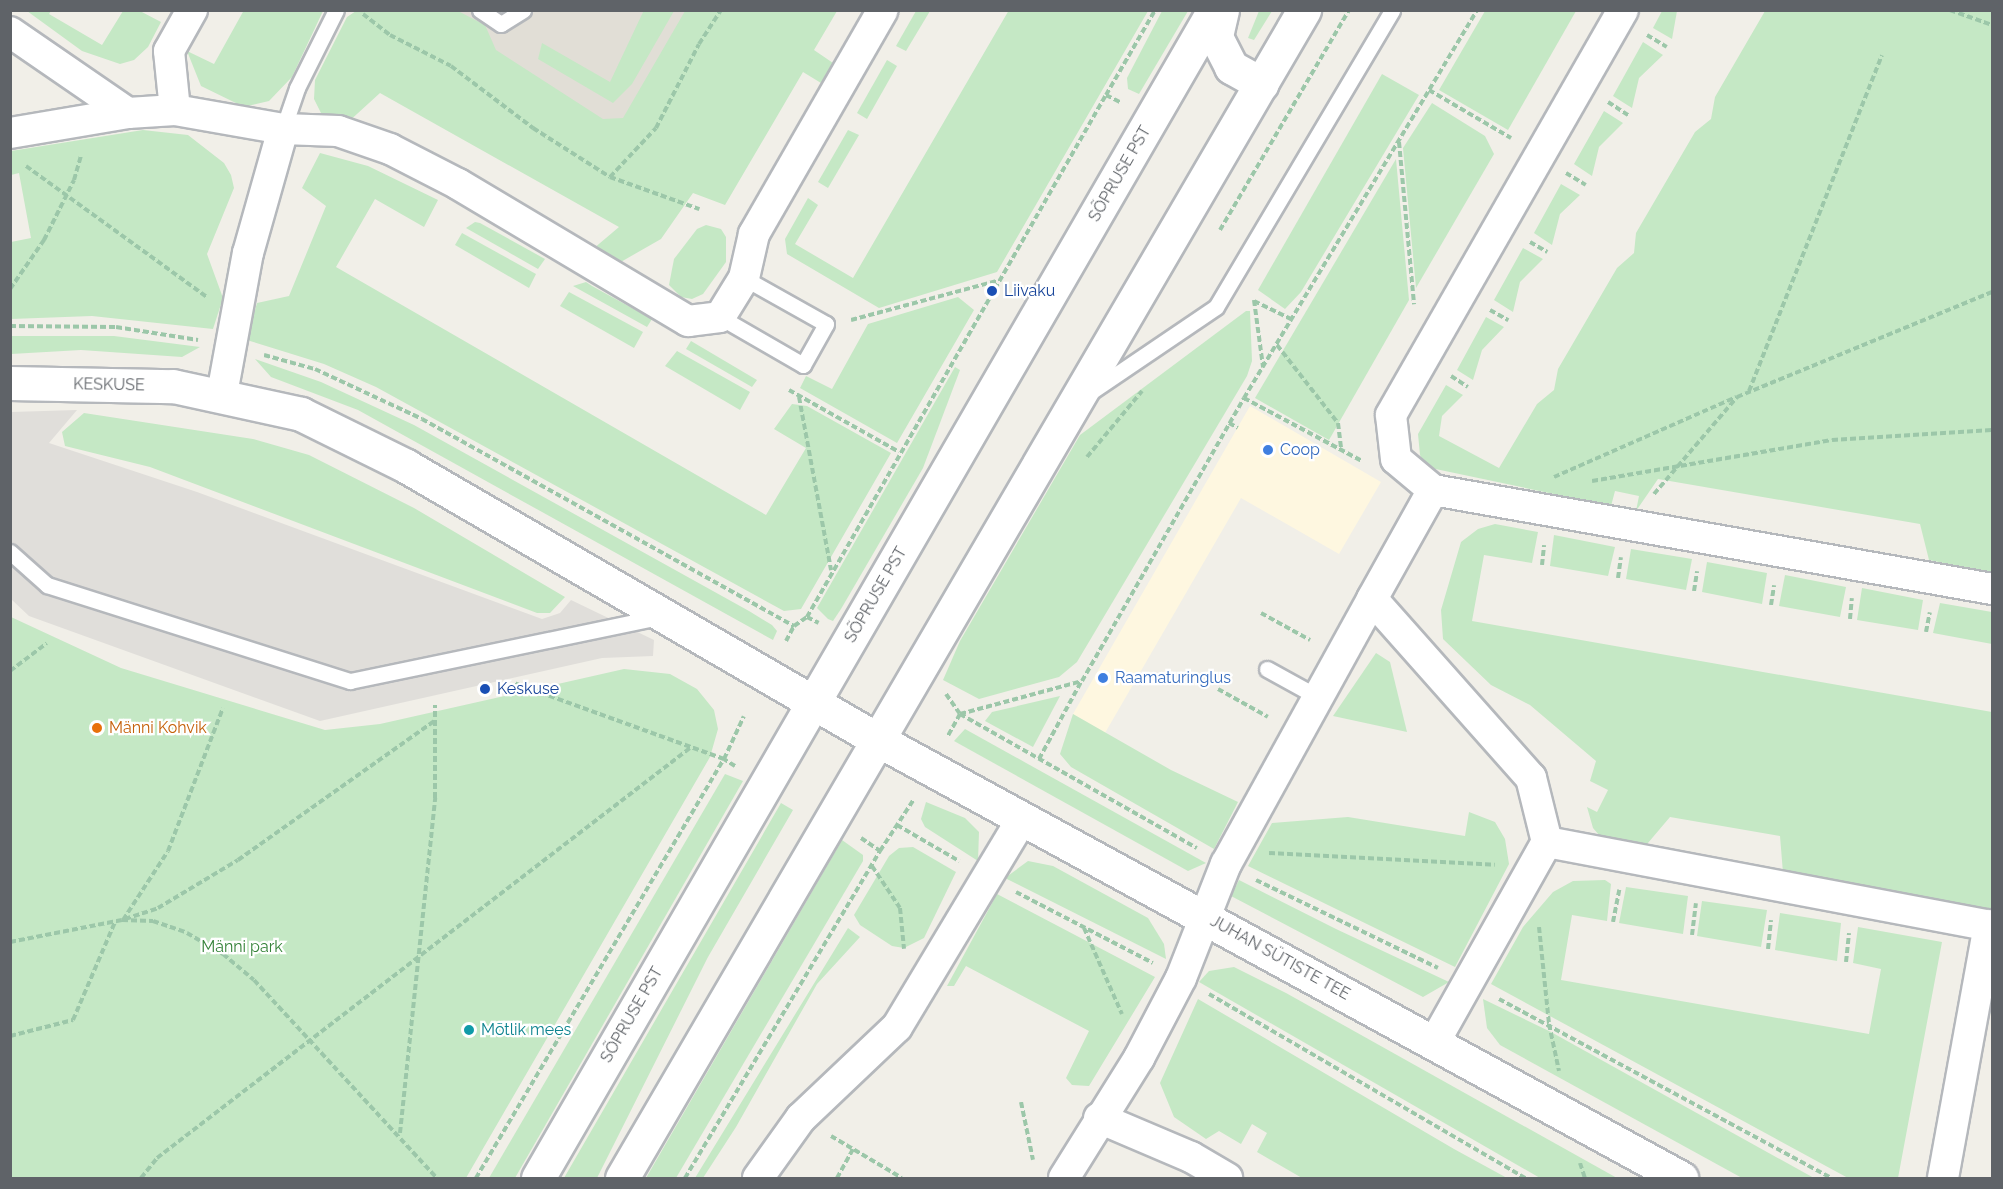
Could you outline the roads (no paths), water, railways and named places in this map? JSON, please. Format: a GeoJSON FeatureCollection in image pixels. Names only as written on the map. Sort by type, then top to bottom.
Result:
{"type":"FeatureCollection","features":[{"type":"Feature","properties":{"kind":"main road","name":"SÕPRUSE PST"},"geometry":{"type":"LineString","coordinates":[[538,1179],[1214,10]]}},
{"type":"Feature","properties":{"kind":"main road"},"geometry":{"type":"LineString","coordinates":[[1222,10],[1216,37],[1231,67],[1262,84]]}},
{"type":"Feature","properties":{"kind":"main road"},"geometry":{"type":"LineString","coordinates":[[622,1179],[1069,407],[1304,10]]}},
{"type":"Feature","properties":{"kind":"main road","name":"KESKUSE"},"geometry":{"type":"LineString","coordinates":[[16,389],[173,386],[222,394],[301,414],[406,466],[667,615],[813,704],[878,740]]}},
{"type":"Feature","properties":{"kind":"main road","name":"JUHAN SÜTISTE TEE"},"geometry":{"type":"LineString","coordinates":[[878,740],[1681,1179]]}},
{"type":"Feature","properties":{"kind":"street"},"geometry":{"type":"LineString","coordinates":[[175,110],[169,51],[192,10]]}},
{"type":"Feature","properties":{"kind":"street"},"geometry":{"type":"LineString","coordinates":[[10,133],[128,113],[175,110],[283,129],[338,131],[390,149],[688,321],[720,317],[744,278],[754,234],[883,10]]}},
{"type":"Feature","properties":{"kind":"street"},"geometry":{"type":"LineString","coordinates":[[1623,10],[1391,415],[1396,459],[1433,490],[1515,502],[1992,589]]}},
{"type":"Feature","properties":{"kind":"street"},"geometry":{"type":"LineString","coordinates":[[10,32],[128,113]]}},
{"type":"Feature","properties":{"kind":"street"},"geometry":{"type":"LineString","coordinates":[[222,394],[248,253],[283,129]]}},
{"type":"Feature","properties":{"kind":"street"},"geometry":{"type":"LineString","coordinates":[[1064,1179],[1099,1118],[1139,1059],[1181,978],[1229,858],[1433,490]]}},
{"type":"Feature","properties":{"kind":"street"},"geometry":{"type":"LineString","coordinates":[[1372,599],[1531,778],[1547,842],[1434,1042]]}},
{"type":"Feature","properties":{"kind":"street"},"geometry":{"type":"LineString","coordinates":[[758,1179],[801,1118],[897,1027],[1022,819]]}},
{"type":"Feature","properties":{"kind":"street"},"geometry":{"type":"LineString","coordinates":[[1547,842],[1991,926],[1943,1179]]}},
{"type":"Feature","properties":{"kind":"street"},"geometry":{"type":"LineString","coordinates":[[1099,1118],[1191,1157],[1227,1179]]}},
{"type":"Feature","properties":{"kind":"lane"},"geometry":{"type":"LineString","coordinates":[[283,129],[297,88],[336,10]]}},
{"type":"Feature","properties":{"kind":"lane"},"geometry":{"type":"LineString","coordinates":[[480,10],[501,24],[523,10]]}},
{"type":"Feature","properties":{"kind":"lane"},"geometry":{"type":"LineString","coordinates":[[1069,407],[1216,307],[1392,10]]}},
{"type":"Feature","properties":{"kind":"lane"},"geometry":{"type":"LineString","coordinates":[[720,317],[803,365],[826,324],[744,278]]}},
{"type":"Feature","properties":{"kind":"lane"},"geometry":{"type":"LineString","coordinates":[[10,552],[47,585],[350,681],[667,615]]}},
{"type":"Feature","properties":{"kind":"lane"},"geometry":{"type":"LineString","coordinates":[[1267,669],[1318,697]]}},
{"type":"Feature","properties":{"kind":"place","name":"Liivaku"},"geometry":{"type":"Point","coordinates":[992,291]}},
{"type":"Feature","properties":{"kind":"place","name":"Coop"},"geometry":{"type":"Point","coordinates":[1268,450]}},
{"type":"Feature","properties":{"kind":"place","name":"Raamaturinglus"},"geometry":{"type":"Point","coordinates":[1103,678]}},
{"type":"Feature","properties":{"kind":"place","name":"Keskuse"},"geometry":{"type":"Point","coordinates":[485,689]}},
{"type":"Feature","properties":{"kind":"place","name":"Männi Kohvik"},"geometry":{"type":"Point","coordinates":[97,728]}},
{"type":"Feature","properties":{"kind":"place","name":"Mõtlik mees"},"geometry":{"type":"Point","coordinates":[469,1030]}},
{"type":"Feature","properties":{"kind":"park label","name":"Männi park"},"geometry":{"type":"Point","coordinates":[242,947]}}]}
